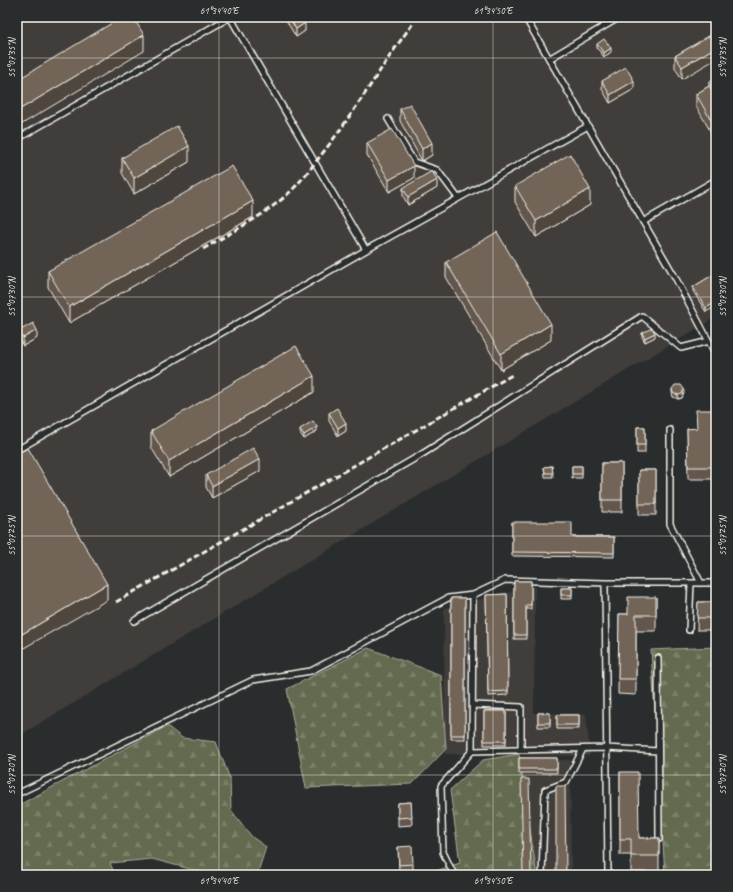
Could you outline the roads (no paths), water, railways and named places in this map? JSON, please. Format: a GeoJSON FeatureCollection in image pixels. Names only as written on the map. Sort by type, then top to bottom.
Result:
{"type":"FeatureCollection","features":[{"type":"Feature","properties":{"kind":"lane"},"geometry":{"type":"LineString","coordinates":[[17,139],[230,17],[366,250]]}},
{"type":"Feature","properties":{"kind":"lane"},"geometry":{"type":"LineString","coordinates":[[525,17],[675,277],[716,354]]}},
{"type":"Feature","properties":{"kind":"lane"},"geometry":{"type":"LineString","coordinates":[[549,59],[620,17]]}},
{"type":"Feature","properties":{"kind":"lane"},"geometry":{"type":"LineString","coordinates":[[388,119],[414,162],[437,170],[458,198]]}},
{"type":"Feature","properties":{"kind":"lane"},"geometry":{"type":"LineString","coordinates":[[17,450],[366,250],[588,126]]}},
{"type":"Feature","properties":{"kind":"lane"},"geometry":{"type":"LineString","coordinates":[[643,222],[716,180]]}},
{"type":"Feature","properties":{"kind":"lane"},"geometry":{"type":"LineString","coordinates":[[134,621],[419,456],[642,316],[681,348],[709,341]]}},
{"type":"Feature","properties":{"kind":"lane"},"geometry":{"type":"LineString","coordinates":[[670,430],[670,524],[701,583]]}},
{"type":"Feature","properties":{"kind":"lane"},"geometry":{"type":"LineString","coordinates":[[17,794],[253,680],[311,671],[448,598],[473,595],[505,580],[605,583],[716,583]]}},
{"type":"Feature","properties":{"kind":"lane"},"geometry":{"type":"LineString","coordinates":[[605,583],[608,875]]}},
{"type":"Feature","properties":{"kind":"lane"},"geometry":{"type":"LineString","coordinates":[[689,630],[691,583]]}},
{"type":"Feature","properties":{"kind":"lane"},"geometry":{"type":"LineString","coordinates":[[454,875],[443,852],[441,786],[472,751],[473,595]]}},
{"type":"Feature","properties":{"kind":"lane"},"geometry":{"type":"LineString","coordinates":[[658,658],[660,839]]}},
{"type":"Feature","properties":{"kind":"lane"},"geometry":{"type":"LineString","coordinates":[[473,705],[520,706],[522,750]]}},
{"type":"Feature","properties":{"kind":"lane"},"geometry":{"type":"LineString","coordinates":[[542,875],[545,790],[566,782],[583,748]]}},
{"type":"Feature","properties":{"kind":"lane"},"geometry":{"type":"LineString","coordinates":[[472,751],[606,748],[658,751]]}},
{"type":"Feature","properties":{"kind":"railway"},"geometry":{"type":"LineString","coordinates":[[203,249],[259,216],[280,201],[295,187],[337,134],[414,22]]}},
{"type":"Feature","properties":{"kind":"railway"},"geometry":{"type":"LineString","coordinates":[[116,602],[512,375]]}}]}
